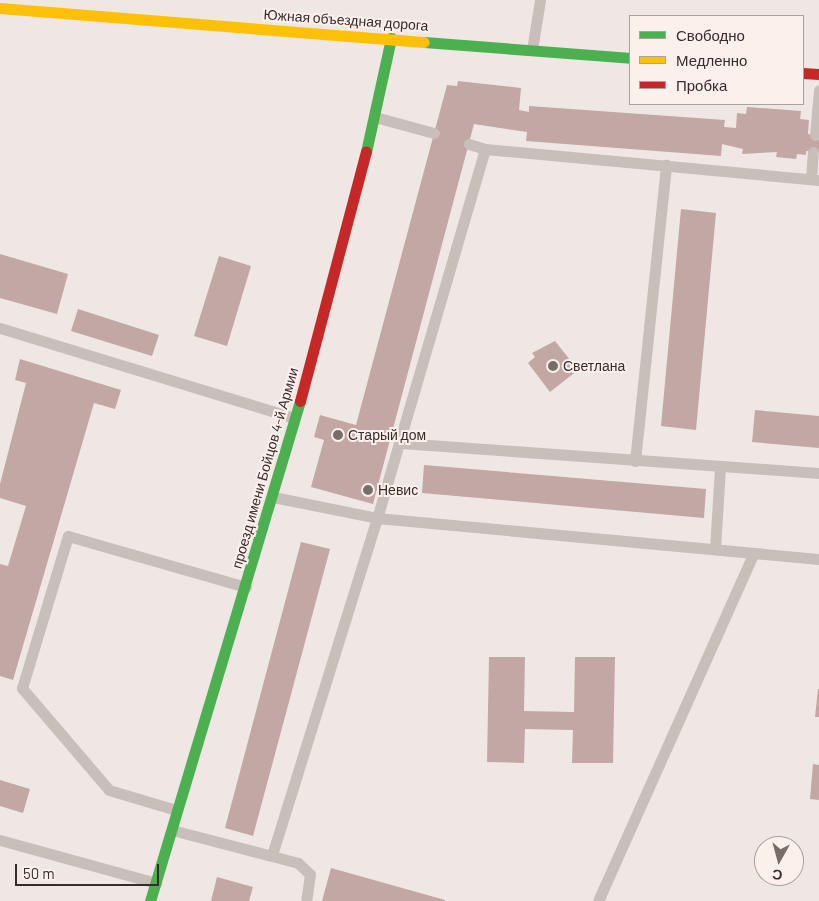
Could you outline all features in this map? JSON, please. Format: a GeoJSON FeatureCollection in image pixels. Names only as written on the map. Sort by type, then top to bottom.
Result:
{"type":"FeatureCollection","features":[{"type":"Feature","properties":{"kind":"street","name":"Южная объездная дорога"},"geometry":{"type":"LineString","coordinates":[[0,8],[629,58]]}},
{"type":"Feature","properties":{"kind":"street","name":"проезд имени Бойцов 4-й Армии"},"geometry":{"type":"LineString","coordinates":[[150,901],[172,830],[176,810],[247,587],[273,497],[375,118],[391,38]]}},
{"type":"Feature","properties":{"kind":"street"},"geometry":{"type":"LineString","coordinates":[[804,72],[819,74]]}},
{"type":"Feature","properties":{"kind":"lane"},"geometry":{"type":"LineString","coordinates":[[532,50],[540,0]]}},
{"type":"Feature","properties":{"kind":"lane"},"geometry":{"type":"LineString","coordinates":[[815,135],[819,90]]}},
{"type":"Feature","properties":{"kind":"lane"},"geometry":{"type":"LineString","coordinates":[[375,118],[434,133]]}},
{"type":"Feature","properties":{"kind":"lane"},"geometry":{"type":"LineString","coordinates":[[469,144],[484,149],[815,180],[813,152]]}},
{"type":"Feature","properties":{"kind":"lane"},"geometry":{"type":"LineString","coordinates":[[272,856],[401,443],[484,149]]}},
{"type":"Feature","properties":{"kind":"lane"},"geometry":{"type":"LineString","coordinates":[[635,461],[666,165]]}},
{"type":"Feature","properties":{"kind":"lane"},"geometry":{"type":"LineString","coordinates":[[0,328],[295,418]]}},
{"type":"Feature","properties":{"kind":"lane"},"geometry":{"type":"LineString","coordinates":[[401,443],[819,473]]}},
{"type":"Feature","properties":{"kind":"lane"},"geometry":{"type":"LineString","coordinates":[[715,549],[720,466]]}},
{"type":"Feature","properties":{"kind":"lane"},"geometry":{"type":"LineString","coordinates":[[273,497],[377,518],[819,559]]}},
{"type":"Feature","properties":{"kind":"lane"},"geometry":{"type":"LineString","coordinates":[[176,810],[109,790],[22,688],[68,536],[247,587]]}},
{"type":"Feature","properties":{"kind":"lane"},"geometry":{"type":"LineString","coordinates":[[598,901],[754,552]]}},
{"type":"Feature","properties":{"kind":"lane"},"geometry":{"type":"LineString","coordinates":[[172,830],[298,863],[310,874],[306,901]]}},
{"type":"Feature","properties":{"kind":"lane"},"geometry":{"type":"LineString","coordinates":[[0,840],[156,882]]}},
{"type":"Feature","properties":{"kind":"building"},"geometry":{"type":"Polygon","coordinates":[[[458,81],[521,88],[519,110],[529,112],[529,106],[725,120],[724,127],[736,128],[737,113],[746,114],[747,107],[801,111],[800,119],[809,120],[808,134],[819,136],[819,152],[806,151],[806,155],[797,154],[796,159],[776,157],[777,152],[742,154],[743,149],[722,144],[721,156],[526,141],[527,132],[474,124],[373,504],[311,487],[324,440],[314,437],[320,415],[356,425],[447,85],[457,86],[458,81]]]}},
{"type":"Feature","properties":{"kind":"building"},"geometry":{"type":"Polygon","coordinates":[[[681,209],[716,213],[696,430],[661,426],[681,209]]]}},
{"type":"Feature","properties":{"kind":"building"},"geometry":{"type":"Polygon","coordinates":[[[0,254],[68,274],[57,314],[0,298],[0,254]]]}},
{"type":"Feature","properties":{"kind":"building"},"geometry":{"type":"Polygon","coordinates":[[[219,256],[251,266],[227,346],[194,336],[219,256]]]}},
{"type":"Feature","properties":{"kind":"building"},"geometry":{"type":"Polygon","coordinates":[[[78,309],[159,335],[152,356],[71,331],[78,309]]]}},
{"type":"Feature","properties":{"kind":"building","name":"Светлана"},"geometry":{"type":"Polygon","coordinates":[[[555,341],[578,370],[550,392],[528,363],[535,357],[532,353],[555,341]]]}},
{"type":"Feature","properties":{"kind":"building"},"geometry":{"type":"Polygon","coordinates":[[[20,359],[121,390],[115,409],[94,403],[13,680],[0,676],[0,564],[8,566],[26,506],[0,498],[0,484],[26,383],[15,380],[20,359]]]}},
{"type":"Feature","properties":{"kind":"building"},"geometry":{"type":"Polygon","coordinates":[[[755,410],[819,416],[819,448],[752,442],[755,410]]]}},
{"type":"Feature","properties":{"kind":"building"},"geometry":{"type":"Polygon","coordinates":[[[424,465],[706,489],[704,518],[422,493],[424,465]]]}},
{"type":"Feature","properties":{"kind":"building"},"geometry":{"type":"Polygon","coordinates":[[[301,542],[330,549],[253,836],[225,828],[301,542]]]}},
{"type":"Feature","properties":{"kind":"building"},"geometry":{"type":"Polygon","coordinates":[[[489,657],[525,657],[524,711],[574,712],[575,657],[615,657],[613,763],[572,763],[573,730],[525,729],[524,763],[487,762],[489,657]]]}},
{"type":"Feature","properties":{"kind":"building"},"geometry":{"type":"Polygon","coordinates":[[[818,689],[819,717],[815,717],[818,689]]]}},
{"type":"Feature","properties":{"kind":"building"},"geometry":{"type":"Polygon","coordinates":[[[813,764],[819,765],[819,800],[810,799],[813,764]]]}},
{"type":"Feature","properties":{"kind":"building"},"geometry":{"type":"Polygon","coordinates":[[[0,780],[30,789],[23,813],[0,806],[0,780]]]}},
{"type":"Feature","properties":{"kind":"building"},"geometry":{"type":"Polygon","coordinates":[[[331,868],[445,900],[445,901],[322,901],[331,868]]]}},
{"type":"Feature","properties":{"kind":"building"},"geometry":{"type":"Polygon","coordinates":[[[217,877],[253,887],[249,901],[211,901],[217,877]]]}},
{"type":"Feature","properties":{"kind":"traffic: fast"},"geometry":{"type":"LineString","coordinates":[[366,152],[391,38]]}},
{"type":"Feature","properties":{"kind":"traffic: fast"},"geometry":{"type":"LineString","coordinates":[[424,42],[629,58]]}},
{"type":"Feature","properties":{"kind":"traffic: fast"},"geometry":{"type":"LineString","coordinates":[[150,901],[300,401]]}},
{"type":"Feature","properties":{"kind":"traffic: slow"},"geometry":{"type":"LineString","coordinates":[[0,8],[424,42]]}},
{"type":"Feature","properties":{"kind":"traffic: jam"},"geometry":{"type":"LineString","coordinates":[[804,73],[819,74]]}},
{"type":"Feature","properties":{"kind":"traffic: jam"},"geometry":{"type":"LineString","coordinates":[[300,401],[366,152]]}},
{"type":"Feature","properties":{"kind":"place","name":"Светлана"},"geometry":{"type":"Point","coordinates":[553,366]}},
{"type":"Feature","properties":{"kind":"place","name":"Старый дом"},"geometry":{"type":"Point","coordinates":[338,435]}},
{"type":"Feature","properties":{"kind":"place","name":"Невис"},"geometry":{"type":"Point","coordinates":[368,490]}}]}
